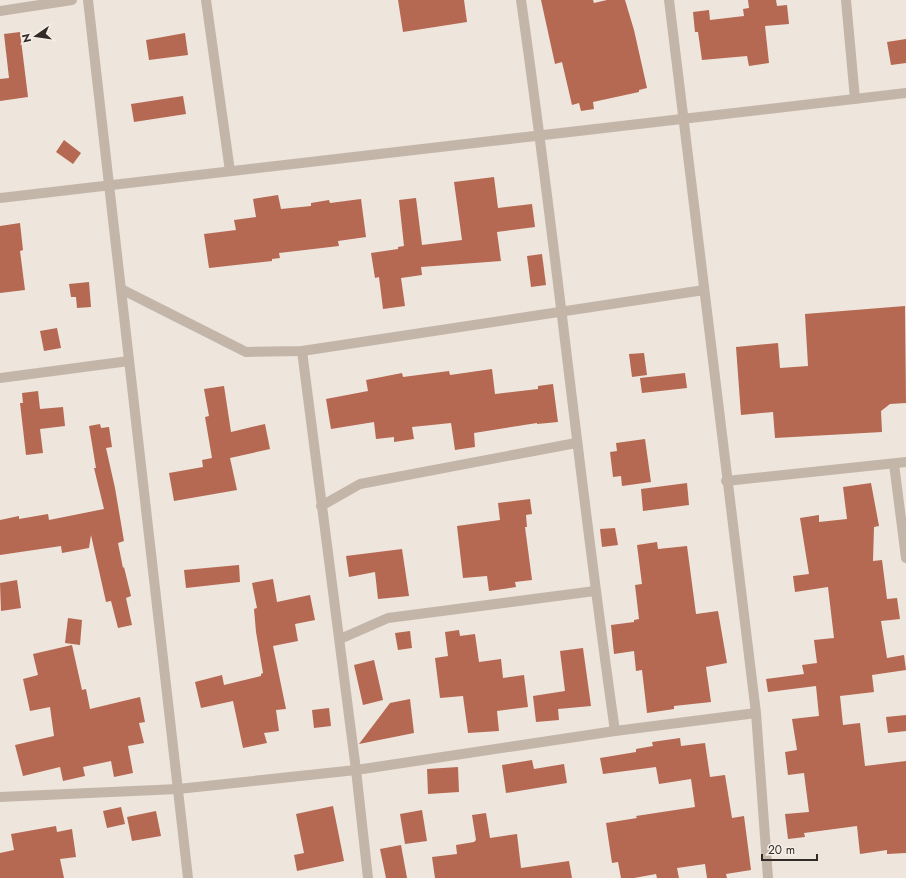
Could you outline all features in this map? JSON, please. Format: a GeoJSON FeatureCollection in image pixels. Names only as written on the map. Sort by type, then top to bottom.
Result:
{"type":"FeatureCollection","features":[{"type":"Feature","properties":{"kind":"street"},"geometry":{"type":"LineString","coordinates":[[0,11],[72,0]]}},
{"type":"Feature","properties":{"kind":"street"},"geometry":{"type":"LineString","coordinates":[[88,0],[188,878]]}},
{"type":"Feature","properties":{"kind":"street"},"geometry":{"type":"LineString","coordinates":[[206,0],[230,171]]}},
{"type":"Feature","properties":{"kind":"street"},"geometry":{"type":"LineString","coordinates":[[521,0],[541,135],[563,311],[576,443],[615,731]]}},
{"type":"Feature","properties":{"kind":"street"},"geometry":{"type":"LineString","coordinates":[[669,0],[726,481],[756,713],[768,878]]}},
{"type":"Feature","properties":{"kind":"street"},"geometry":{"type":"LineString","coordinates":[[846,0],[855,99]]}},
{"type":"Feature","properties":{"kind":"street"},"geometry":{"type":"LineString","coordinates":[[0,198],[906,93]]}},
{"type":"Feature","properties":{"kind":"street"},"geometry":{"type":"LineString","coordinates":[[121,289],[246,352],[302,351],[704,290]]}},
{"type":"Feature","properties":{"kind":"street"},"geometry":{"type":"LineString","coordinates":[[302,351],[321,506],[340,639],[368,878]]}},
{"type":"Feature","properties":{"kind":"street"},"geometry":{"type":"LineString","coordinates":[[0,378],[129,361]]}},
{"type":"Feature","properties":{"kind":"street"},"geometry":{"type":"LineString","coordinates":[[321,506],[360,484],[576,443]]}},
{"type":"Feature","properties":{"kind":"street"},"geometry":{"type":"LineString","coordinates":[[726,481],[906,462]]}},
{"type":"Feature","properties":{"kind":"street"},"geometry":{"type":"LineString","coordinates":[[894,464],[906,558]]}},
{"type":"Feature","properties":{"kind":"street"},"geometry":{"type":"LineString","coordinates":[[340,639],[388,618],[595,591]]}},
{"type":"Feature","properties":{"kind":"street"},"geometry":{"type":"LineString","coordinates":[[0,795],[178,790],[356,770],[615,731],[756,713]]}},
{"type":"Feature","properties":{"kind":"building"},"geometry":{"type":"Polygon","coordinates":[[[398,0],[464,0],[467,22],[403,32],[398,0]]]}},
{"type":"Feature","properties":{"kind":"building"},"geometry":{"type":"Polygon","coordinates":[[[541,0],[593,0],[594,3],[607,0],[625,0],[634,30],[647,88],[639,90],[639,92],[593,102],[594,109],[581,111],[579,103],[572,105],[562,62],[555,64],[541,0]]]}},
{"type":"Feature","properties":{"kind":"building"},"geometry":{"type":"Polygon","coordinates":[[[748,0],[776,0],[777,6],[787,5],[789,24],[765,26],[769,63],[749,66],[747,56],[702,60],[698,32],[695,32],[693,12],[709,10],[710,20],[744,16],[743,9],[749,8],[748,0]]]}},
{"type":"Feature","properties":{"kind":"building"},"geometry":{"type":"Polygon","coordinates":[[[20,32],[28,97],[0,101],[0,79],[9,78],[4,34],[20,32]]]}},
{"type":"Feature","properties":{"kind":"building"},"geometry":{"type":"Polygon","coordinates":[[[185,33],[188,55],[149,60],[146,40],[185,33]]]}},
{"type":"Feature","properties":{"kind":"building"},"geometry":{"type":"Polygon","coordinates":[[[906,39],[906,63],[891,65],[887,42],[906,39]]]}},
{"type":"Feature","properties":{"kind":"building"},"geometry":{"type":"Polygon","coordinates":[[[183,96],[186,114],[134,122],[131,104],[183,96]]]}},
{"type":"Feature","properties":{"kind":"building"},"geometry":{"type":"Polygon","coordinates":[[[64,140],[81,153],[73,164],[56,152],[64,140]]]}},
{"type":"Feature","properties":{"kind":"building"},"geometry":{"type":"Polygon","coordinates":[[[494,177],[498,208],[532,204],[535,227],[497,232],[501,261],[421,267],[422,275],[401,278],[405,306],[383,309],[379,277],[375,278],[371,253],[398,249],[398,247],[404,246],[399,200],[416,198],[422,245],[462,240],[454,182],[494,177]]]}},
{"type":"Feature","properties":{"kind":"building"},"geometry":{"type":"Polygon","coordinates":[[[278,195],[281,209],[311,206],[311,203],[329,200],[330,203],[361,199],[366,237],[338,241],[339,246],[279,253],[280,258],[272,259],[272,261],[209,268],[204,234],[236,230],[234,220],[256,217],[253,199],[278,195]]]}},
{"type":"Feature","properties":{"kind":"building"},"geometry":{"type":"Polygon","coordinates":[[[20,223],[23,250],[20,251],[25,290],[0,293],[0,226],[20,223]]]}},
{"type":"Feature","properties":{"kind":"building"},"geometry":{"type":"Polygon","coordinates":[[[542,254],[546,285],[531,287],[527,256],[542,254]]]}},
{"type":"Feature","properties":{"kind":"building"},"geometry":{"type":"Polygon","coordinates":[[[89,282],[91,307],[77,308],[76,297],[71,297],[69,284],[89,282]]]}},
{"type":"Feature","properties":{"kind":"building"},"geometry":{"type":"Polygon","coordinates":[[[905,306],[906,403],[890,404],[881,411],[882,432],[775,438],[773,412],[741,415],[736,347],[778,343],[780,368],[808,366],[805,314],[905,306]]]}},
{"type":"Feature","properties":{"kind":"building"},"geometry":{"type":"Polygon","coordinates":[[[57,328],[61,348],[44,351],[40,331],[57,328]]]}},
{"type":"Feature","properties":{"kind":"building"},"geometry":{"type":"Polygon","coordinates":[[[644,353],[647,375],[632,377],[629,354],[644,353]]]}},
{"type":"Feature","properties":{"kind":"building"},"geometry":{"type":"Polygon","coordinates":[[[492,369],[495,394],[538,389],[538,386],[553,384],[558,422],[537,423],[474,433],[475,447],[455,450],[451,423],[412,427],[414,439],[394,442],[394,437],[376,439],[374,422],[331,429],[326,399],[368,391],[366,380],[402,373],[403,377],[449,371],[450,375],[492,369]]]}},
{"type":"Feature","properties":{"kind":"building"},"geometry":{"type":"Polygon","coordinates":[[[685,373],[687,388],[642,393],[640,378],[685,373]]]}},
{"type":"Feature","properties":{"kind":"building"},"geometry":{"type":"Polygon","coordinates":[[[224,386],[231,432],[265,424],[270,449],[230,458],[237,490],[174,501],[169,473],[203,467],[202,460],[212,458],[205,417],[209,416],[204,389],[224,386]]]}},
{"type":"Feature","properties":{"kind":"building"},"geometry":{"type":"Polygon","coordinates":[[[38,391],[40,409],[63,407],[65,426],[40,429],[43,453],[26,455],[20,403],[23,403],[22,393],[38,391]]]}},
{"type":"Feature","properties":{"kind":"building"},"geometry":{"type":"Polygon","coordinates":[[[100,424],[101,428],[109,427],[112,447],[106,448],[115,488],[124,541],[118,543],[131,596],[126,598],[132,625],[118,628],[111,601],[106,602],[91,535],[89,548],[62,553],[61,546],[0,555],[0,520],[19,516],[19,519],[48,514],[49,520],[104,509],[94,468],[96,468],[89,426],[100,424]]]}},
{"type":"Feature","properties":{"kind":"building"},"geometry":{"type":"Polygon","coordinates":[[[645,439],[651,482],[622,486],[621,476],[613,477],[610,452],[617,451],[616,443],[645,439]]]}},
{"type":"Feature","properties":{"kind":"building"},"geometry":{"type":"Polygon","coordinates":[[[687,483],[689,505],[643,511],[641,489],[687,483]]]}},
{"type":"Feature","properties":{"kind":"building"},"geometry":{"type":"Polygon","coordinates":[[[871,483],[879,526],[874,527],[873,561],[882,560],[887,599],[897,598],[900,619],[881,621],[887,658],[904,655],[906,670],[872,675],[874,692],[840,696],[843,725],[860,723],[865,766],[906,761],[906,853],[887,854],[887,850],[860,854],[857,826],[804,833],[805,837],[788,839],[785,814],[809,812],[804,773],[788,775],[785,752],[797,750],[792,719],[819,716],[816,686],[768,692],[766,679],[804,674],[802,665],[817,663],[814,640],[834,638],[828,587],[795,592],[793,576],[809,574],[800,518],[819,515],[819,522],[847,519],[843,487],[871,483]]]}},
{"type":"Feature","properties":{"kind":"building"},"geometry":{"type":"Polygon","coordinates":[[[530,499],[532,514],[526,515],[527,527],[525,527],[532,580],[515,582],[516,587],[489,591],[487,576],[463,578],[457,526],[500,520],[498,503],[530,499]]]}},
{"type":"Feature","properties":{"kind":"building"},"geometry":{"type":"Polygon","coordinates":[[[615,528],[618,545],[602,547],[600,529],[615,528]]]}},
{"type":"Feature","properties":{"kind":"building"},"geometry":{"type":"Polygon","coordinates":[[[657,542],[658,549],[687,546],[696,614],[718,611],[727,663],[706,667],[711,702],[674,706],[674,709],[647,713],[642,670],[636,671],[634,651],[614,654],[611,625],[634,622],[634,620],[639,619],[635,585],[642,584],[637,545],[657,542]]]}},
{"type":"Feature","properties":{"kind":"building"},"geometry":{"type":"Polygon","coordinates":[[[402,549],[409,596],[378,599],[375,572],[349,577],[346,556],[402,549]]]}},
{"type":"Feature","properties":{"kind":"building"},"geometry":{"type":"Polygon","coordinates":[[[239,565],[240,582],[186,588],[184,570],[239,565]]]}},
{"type":"Feature","properties":{"kind":"building"},"geometry":{"type":"Polygon","coordinates":[[[273,579],[277,602],[310,595],[315,620],[295,624],[298,641],[273,646],[286,709],[276,710],[279,731],[264,733],[267,743],[243,748],[233,701],[201,708],[195,682],[222,675],[224,685],[261,676],[263,673],[256,632],[254,609],[257,608],[252,583],[273,579]]]}},
{"type":"Feature","properties":{"kind":"building"},"geometry":{"type":"Polygon","coordinates":[[[17,580],[21,608],[1,611],[0,583],[17,580]]]}},
{"type":"Feature","properties":{"kind":"building"},"geometry":{"type":"Polygon","coordinates":[[[68,618],[82,620],[80,645],[65,643],[68,618]]]}},
{"type":"Feature","properties":{"kind":"building"},"geometry":{"type":"Polygon","coordinates":[[[459,630],[460,636],[475,634],[479,662],[501,659],[503,678],[524,675],[528,707],[497,711],[499,731],[468,733],[463,696],[440,698],[435,658],[448,656],[445,632],[459,630]]]}},
{"type":"Feature","properties":{"kind":"building"},"geometry":{"type":"Polygon","coordinates":[[[410,631],[412,648],[398,650],[395,633],[410,631]]]}},
{"type":"Feature","properties":{"kind":"building"},"geometry":{"type":"Polygon","coordinates":[[[72,645],[82,690],[86,689],[90,709],[140,697],[145,722],[139,723],[144,743],[128,746],[133,773],[114,777],[111,761],[83,767],[85,776],[63,781],[60,767],[23,776],[15,745],[54,736],[50,707],[30,711],[23,679],[38,675],[33,654],[72,645]]]}},
{"type":"Feature","properties":{"kind":"building"},"geometry":{"type":"Polygon","coordinates":[[[583,648],[591,706],[558,709],[559,720],[536,722],[533,696],[565,691],[560,651],[583,648]]]}},
{"type":"Feature","properties":{"kind":"building"},"geometry":{"type":"Polygon","coordinates":[[[374,660],[383,700],[363,705],[354,665],[374,660]]]}},
{"type":"Feature","properties":{"kind":"building"},"geometry":{"type":"Polygon","coordinates":[[[410,699],[414,733],[359,744],[390,703],[410,699]]]}},
{"type":"Feature","properties":{"kind":"building"},"geometry":{"type":"Polygon","coordinates":[[[329,708],[331,726],[314,728],[312,710],[329,708]]]}},
{"type":"Feature","properties":{"kind":"building"},"geometry":{"type":"Polygon","coordinates":[[[906,715],[906,731],[888,733],[886,717],[906,715]]]}},
{"type":"Feature","properties":{"kind":"building"},"geometry":{"type":"Polygon","coordinates":[[[680,738],[681,746],[705,743],[710,777],[725,775],[732,818],[744,816],[751,870],[726,874],[727,878],[707,878],[705,864],[677,868],[679,878],[657,878],[656,874],[634,878],[621,878],[618,862],[612,863],[606,823],[637,818],[636,816],[695,807],[691,779],[659,784],[656,767],[603,774],[600,758],[636,752],[636,749],[653,746],[652,742],[680,738]]]}},
{"type":"Feature","properties":{"kind":"building"},"geometry":{"type":"Polygon","coordinates":[[[532,760],[534,769],[564,764],[567,783],[506,793],[502,765],[532,760]]]}},
{"type":"Feature","properties":{"kind":"building"},"geometry":{"type":"Polygon","coordinates":[[[458,767],[459,792],[428,794],[427,769],[458,767]]]}},
{"type":"Feature","properties":{"kind":"building"},"geometry":{"type":"Polygon","coordinates":[[[333,806],[344,861],[297,871],[294,855],[304,853],[296,814],[333,806]]]}},
{"type":"Feature","properties":{"kind":"building"},"geometry":{"type":"Polygon","coordinates":[[[121,807],[125,824],[107,828],[103,811],[121,807]]]}},
{"type":"Feature","properties":{"kind":"building"},"geometry":{"type":"Polygon","coordinates":[[[422,810],[427,841],[405,844],[400,814],[422,810]]]}},
{"type":"Feature","properties":{"kind":"building"},"geometry":{"type":"Polygon","coordinates":[[[156,811],[161,836],[132,841],[127,817],[156,811]]]}},
{"type":"Feature","properties":{"kind":"building"},"geometry":{"type":"Polygon","coordinates":[[[486,813],[490,838],[517,834],[521,868],[569,861],[572,878],[435,878],[432,857],[457,854],[456,845],[474,842],[476,840],[472,815],[486,813]]]}},
{"type":"Feature","properties":{"kind":"building"},"geometry":{"type":"Polygon","coordinates":[[[56,826],[57,832],[72,829],[76,857],[60,859],[64,878],[0,878],[0,853],[14,850],[11,834],[56,826]]]}},
{"type":"Feature","properties":{"kind":"building"},"geometry":{"type":"Polygon","coordinates":[[[401,845],[407,878],[386,878],[380,849],[401,845]]]}}]}
